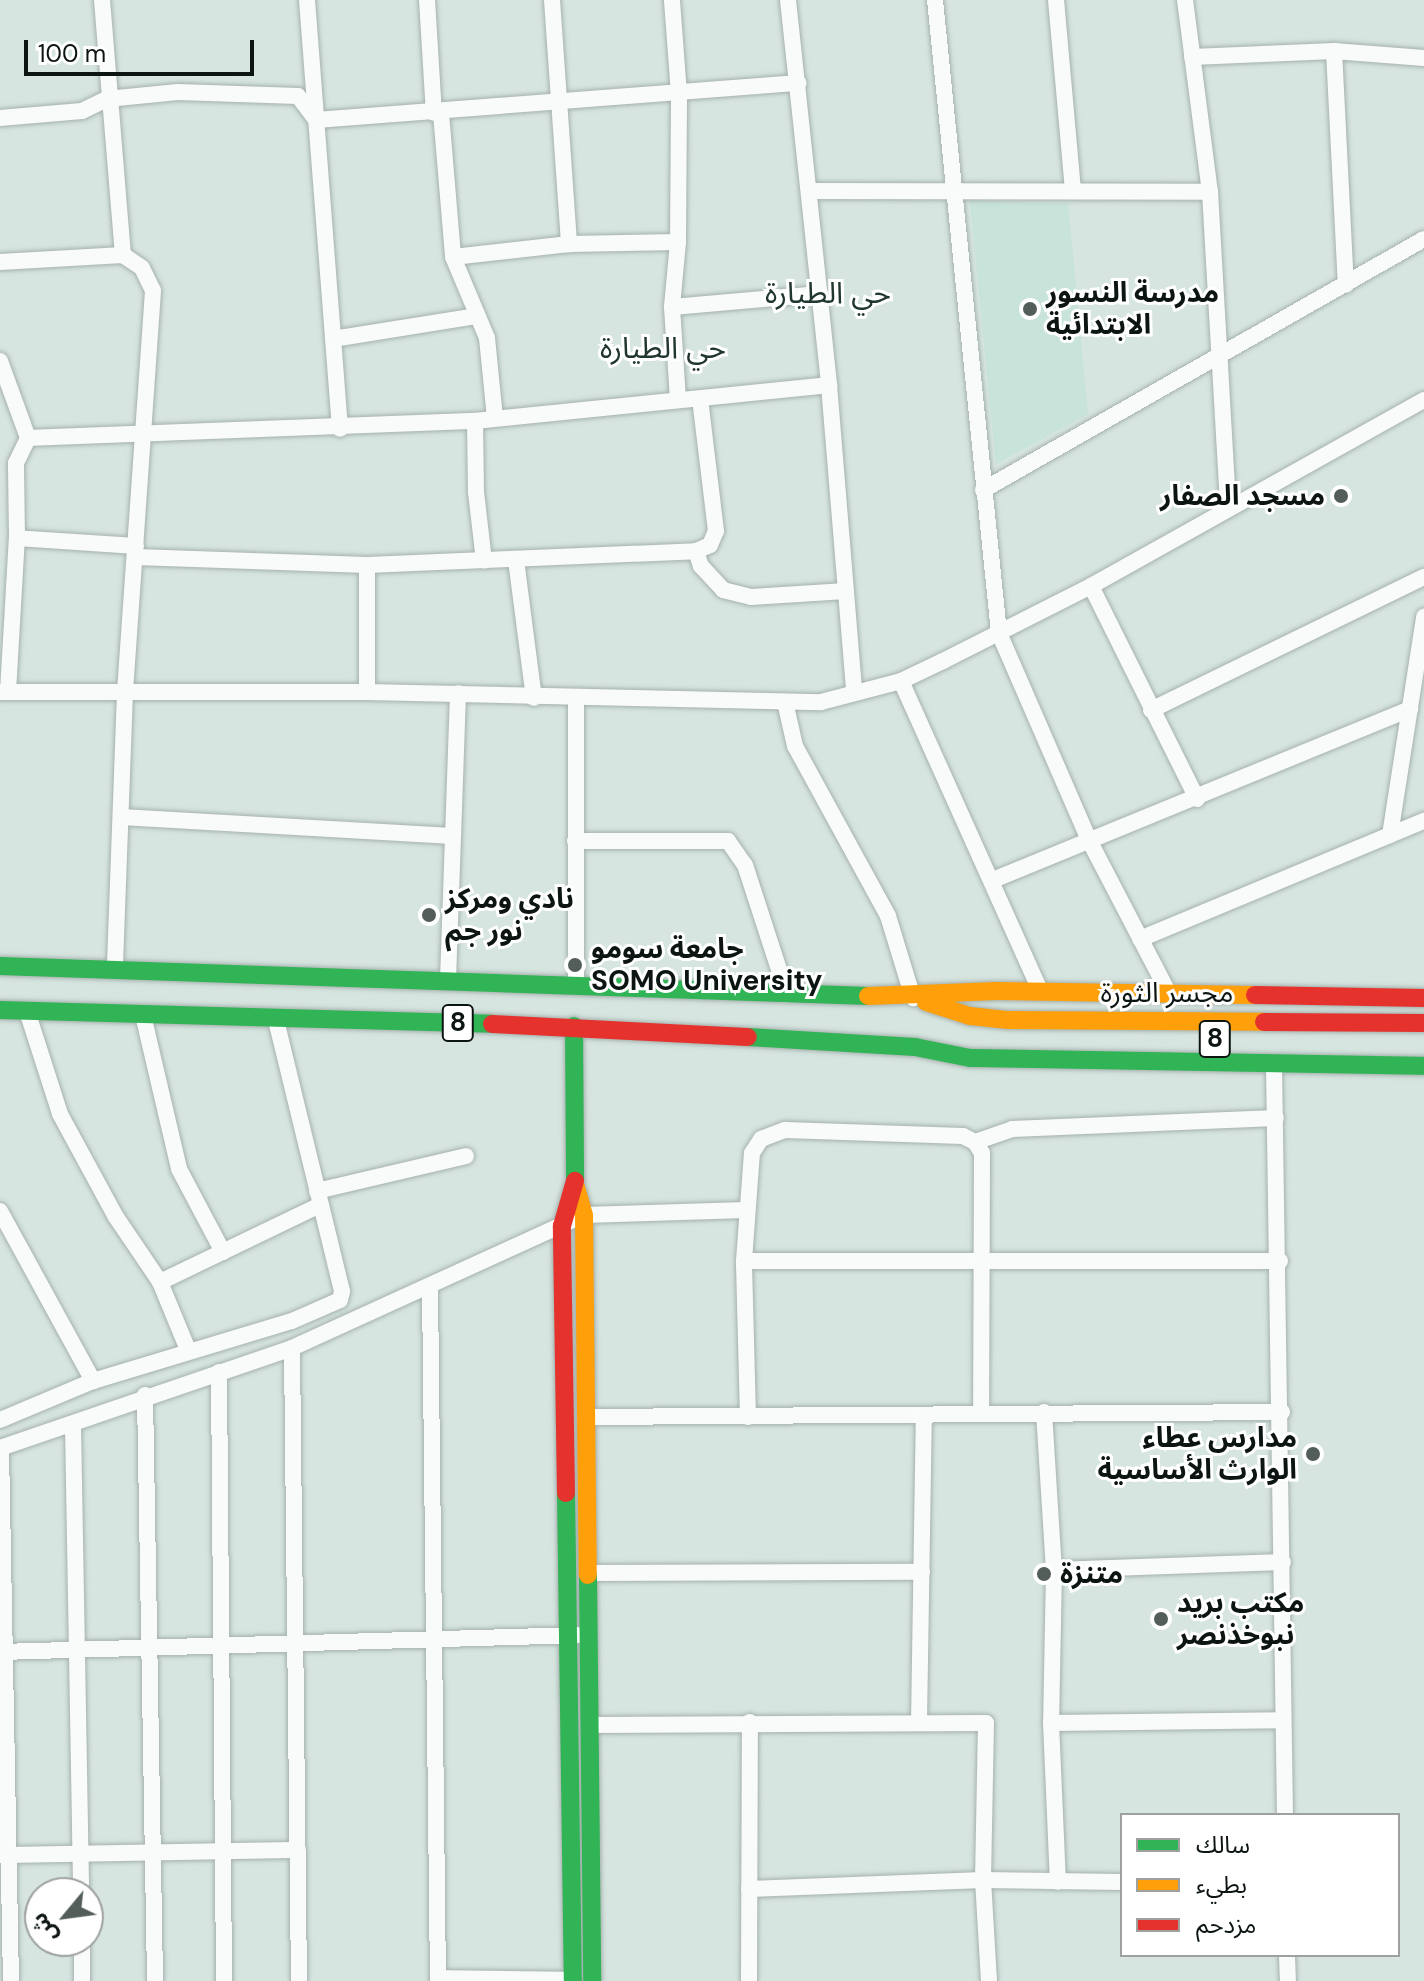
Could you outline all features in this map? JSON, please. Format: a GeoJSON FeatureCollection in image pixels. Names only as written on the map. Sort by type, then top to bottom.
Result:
{"type":"FeatureCollection","features":[{"type":"Feature","properties":{"kind":"main road","name":"8"},"geometry":{"type":"LineString","coordinates":[[1,962],[115,969],[913,998]]}},
{"type":"Feature","properties":{"kind":"main road"},"geometry":{"type":"LineString","coordinates":[[1350,998],[1424,989]]}},
{"type":"Feature","properties":{"kind":"main road"},"geometry":{"type":"LineString","coordinates":[[913,998],[1041,992],[1424,998]]}},
{"type":"Feature","properties":{"kind":"main road","name":"مجسر الثورة"},"geometry":{"type":"LineString","coordinates":[[913,998],[1008,1028],[1424,1042]]}},
{"type":"Feature","properties":{"kind":"main road","name":"8"},"geometry":{"type":"LineString","coordinates":[[0,1010],[574,1026],[915,1047]]}},
{"type":"Feature","properties":{"kind":"main road","name":"مجسر الثورة"},"geometry":{"type":"LineString","coordinates":[[915,1047],[1008,1028],[1424,1023]]}},
{"type":"Feature","properties":{"kind":"main road"},"geometry":{"type":"LineString","coordinates":[[574,1026],[575,1184],[584,1215],[591,1725],[580,1981]]}},
{"type":"Feature","properties":{"kind":"main road"},"geometry":{"type":"LineString","coordinates":[[915,1047],[970,1058],[1424,1066]]}},
{"type":"Feature","properties":{"kind":"main road"},"geometry":{"type":"LineString","coordinates":[[1344,1063],[1424,1081]]}},
{"type":"Feature","properties":{"kind":"main road"},"geometry":{"type":"LineString","coordinates":[[575,1184],[562,1226],[567,1635],[580,1981]]}},
{"type":"Feature","properties":{"kind":"street"},"geometry":{"type":"LineString","coordinates":[[102,0],[107,99],[123,255]]}},
{"type":"Feature","properties":{"kind":"street"},"geometry":{"type":"LineString","coordinates":[[307,0],[340,429]]}},
{"type":"Feature","properties":{"kind":"street"},"geometry":{"type":"LineString","coordinates":[[427,0],[453,257],[487,338],[495,418]]}},
{"type":"Feature","properties":{"kind":"street"},"geometry":{"type":"LineString","coordinates":[[552,0],[569,244]]}},
{"type":"Feature","properties":{"kind":"street"},"geometry":{"type":"LineString","coordinates":[[672,0],[679,94],[678,242],[672,307],[678,400]]}},
{"type":"Feature","properties":{"kind":"street"},"geometry":{"type":"LineString","coordinates":[[788,0],[829,385],[854,692]]}},
{"type":"Feature","properties":{"kind":"street"},"geometry":{"type":"LineString","coordinates":[[935,0],[999,633],[1089,840],[1169,994]]}},
{"type":"Feature","properties":{"kind":"street"},"geometry":{"type":"LineString","coordinates":[[1056,0],[1073,190]]}},
{"type":"Feature","properties":{"kind":"street"},"geometry":{"type":"LineString","coordinates":[[1185,0],[1210,192],[1228,508]]}},
{"type":"Feature","properties":{"kind":"street"},"geometry":{"type":"LineString","coordinates":[[1192,57],[1334,51],[1424,58]]}},
{"type":"Feature","properties":{"kind":"street"},"geometry":{"type":"LineString","coordinates":[[1334,51],[1346,285]]}},
{"type":"Feature","properties":{"kind":"street"},"geometry":{"type":"LineString","coordinates":[[316,120],[561,104],[799,83]]}},
{"type":"Feature","properties":{"kind":"street"},"geometry":{"type":"LineString","coordinates":[[0,118],[82,111],[107,99],[259,91],[298,96],[316,120]]}},
{"type":"Feature","properties":{"kind":"street"},"geometry":{"type":"LineString","coordinates":[[809,191],[1210,192]]}},
{"type":"Feature","properties":{"kind":"street"},"geometry":{"type":"LineString","coordinates":[[983,490],[1424,239]]}},
{"type":"Feature","properties":{"kind":"street"},"geometry":{"type":"LineString","coordinates":[[453,257],[569,244],[678,242]]}},
{"type":"Feature","properties":{"kind":"street"},"geometry":{"type":"LineString","coordinates":[[0,262],[123,255],[142,268],[153,291],[125,692],[115,969]]}},
{"type":"Feature","properties":{"kind":"street"},"geometry":{"type":"LineString","coordinates":[[672,307],[820,294]]}},
{"type":"Feature","properties":{"kind":"street"},"geometry":{"type":"LineString","coordinates":[[333,339],[477,316]]}},
{"type":"Feature","properties":{"kind":"street"},"geometry":{"type":"LineString","coordinates":[[0,361],[28,438],[16,463],[7,496],[17,538],[4,692],[458,693],[576,700],[821,702],[901,681],[999,633],[1091,586],[1424,400]]}},
{"type":"Feature","properties":{"kind":"street"},"geometry":{"type":"LineString","coordinates":[[28,438],[340,429],[475,421],[829,385]]}},
{"type":"Feature","properties":{"kind":"street"},"geometry":{"type":"LineString","coordinates":[[17,538],[136,551],[367,565],[696,551],[710,545],[716,531],[700,399]]}},
{"type":"Feature","properties":{"kind":"street"},"geometry":{"type":"LineString","coordinates":[[475,421],[476,492],[484,561]]}},
{"type":"Feature","properties":{"kind":"street"},"geometry":{"type":"LineString","coordinates":[[696,551],[701,566],[716,582],[737,594],[846,591]]}},
{"type":"Feature","properties":{"kind":"street"},"geometry":{"type":"LineString","coordinates":[[516,560],[534,698]]}},
{"type":"Feature","properties":{"kind":"street"},"geometry":{"type":"LineString","coordinates":[[367,565],[367,692]]}},
{"type":"Feature","properties":{"kind":"street"},"geometry":{"type":"LineString","coordinates":[[1151,710],[1424,577]]}},
{"type":"Feature","properties":{"kind":"street"},"geometry":{"type":"LineString","coordinates":[[1091,586],[1197,799]]}},
{"type":"Feature","properties":{"kind":"street"},"geometry":{"type":"LineString","coordinates":[[1390,835],[1424,617]]}},
{"type":"Feature","properties":{"kind":"street"},"geometry":{"type":"LineString","coordinates":[[901,681],[1041,992]]}},
{"type":"Feature","properties":{"kind":"street"},"geometry":{"type":"LineString","coordinates":[[448,980],[458,693]]}},
{"type":"Feature","properties":{"kind":"street"},"geometry":{"type":"LineString","coordinates":[[576,700],[576,985]]}},
{"type":"Feature","properties":{"kind":"street"},"geometry":{"type":"LineString","coordinates":[[785,702],[795,746],[888,916],[913,998]]}},
{"type":"Feature","properties":{"kind":"street"},"geometry":{"type":"LineString","coordinates":[[993,880],[1197,799],[1410,709]]}},
{"type":"Feature","properties":{"kind":"street"},"geometry":{"type":"LineString","coordinates":[[121,817],[452,836]]}},
{"type":"Feature","properties":{"kind":"street"},"geometry":{"type":"LineString","coordinates":[[1140,939],[1424,821]]}},
{"type":"Feature","properties":{"kind":"street"},"geometry":{"type":"LineString","coordinates":[[575,841],[728,841],[745,865],[787,994]]}},
{"type":"Feature","properties":{"kind":"street"},"geometry":{"type":"LineString","coordinates":[[27,1011],[60,1114],[116,1217],[160,1282],[188,1350]]}},
{"type":"Feature","properties":{"kind":"street"},"geometry":{"type":"LineString","coordinates":[[143,1015],[179,1169],[223,1252]]}},
{"type":"Feature","properties":{"kind":"street"},"geometry":{"type":"LineString","coordinates":[[0,1420],[93,1381],[292,1321],[340,1300],[276,1020]]}},
{"type":"Feature","properties":{"kind":"street"},"geometry":{"type":"LineString","coordinates":[[1274,1065],[1280,1261],[1285,1813]]}},
{"type":"Feature","properties":{"kind":"street"},"geometry":{"type":"LineString","coordinates":[[975,1142],[1012,1129],[1276,1118]]}},
{"type":"Feature","properties":{"kind":"street"},"geometry":{"type":"LineString","coordinates":[[748,1417],[744,1261],[752,1153],[769,1134],[785,1130],[963,1136],[975,1142],[982,1153],[981,1413]]}},
{"type":"Feature","properties":{"kind":"street"},"geometry":{"type":"LineString","coordinates":[[160,1282],[223,1252],[319,1198],[466,1156]]}},
{"type":"Feature","properties":{"kind":"street"},"geometry":{"type":"LineString","coordinates":[[11,1981],[4,1855],[0,1448],[73,1425],[145,1395],[292,1348],[430,1288],[584,1215],[746,1210]]}},
{"type":"Feature","properties":{"kind":"street"},"geometry":{"type":"LineString","coordinates":[[0,1211],[93,1381]]}},
{"type":"Feature","properties":{"kind":"street"},"geometry":{"type":"LineString","coordinates":[[744,1261],[1280,1261]]}},
{"type":"Feature","properties":{"kind":"street"},"geometry":{"type":"LineString","coordinates":[[430,1288],[438,1980],[580,1981]]}},
{"type":"Feature","properties":{"kind":"street"},"geometry":{"type":"LineString","coordinates":[[292,1348],[299,1981]]}},
{"type":"Feature","properties":{"kind":"street"},"geometry":{"type":"LineString","coordinates":[[219,1372],[224,1981]]}},
{"type":"Feature","properties":{"kind":"street"},"geometry":{"type":"LineString","coordinates":[[145,1395],[152,1649],[155,1981]]}},
{"type":"Feature","properties":{"kind":"street"},"geometry":{"type":"LineString","coordinates":[[1044,1412],[1054,1570],[1051,1723],[1058,1882]]}},
{"type":"Feature","properties":{"kind":"street"},"geometry":{"type":"LineString","coordinates":[[585,1417],[1282,1412]]}},
{"type":"Feature","properties":{"kind":"street"},"geometry":{"type":"LineString","coordinates":[[919,1723],[924,1415]]}},
{"type":"Feature","properties":{"kind":"street"},"geometry":{"type":"LineString","coordinates":[[73,1425],[81,1877]]}},
{"type":"Feature","properties":{"kind":"street"},"geometry":{"type":"LineString","coordinates":[[1054,1570],[1283,1562]]}},
{"type":"Feature","properties":{"kind":"street"},"geometry":{"type":"LineString","coordinates":[[588,1573],[922,1572]]}},
{"type":"Feature","properties":{"kind":"street"},"geometry":{"type":"LineString","coordinates":[[2,1652],[221,1649],[295,1643],[589,1635]]}},
{"type":"Feature","properties":{"kind":"street"},"geometry":{"type":"LineString","coordinates":[[1051,1723],[1282,1720]]}},
{"type":"Feature","properties":{"kind":"street"},"geometry":{"type":"LineString","coordinates":[[749,1981],[750,1722]]}},
{"type":"Feature","properties":{"kind":"street"},"geometry":{"type":"LineString","coordinates":[[591,1725],[986,1723],[983,1880],[989,1981]]}},
{"type":"Feature","properties":{"kind":"street"},"geometry":{"type":"LineString","coordinates":[[4,1855],[298,1850]]}},
{"type":"Feature","properties":{"kind":"street"},"geometry":{"type":"LineString","coordinates":[[749,1889],[983,1880],[1120,1882]]}},
{"type":"Feature","properties":{"kind":"street"},"geometry":{"type":"LineString","coordinates":[[82,1957],[82,1981]]}},
{"type":"Feature","properties":{"kind":"street"},"geometry":{"type":"LineString","coordinates":[[1287,1957],[1288,1981]]}},
{"type":"Feature","properties":{"kind":"shaded area","name":"مدرسة النسور الابتدائية"},"geometry":{"type":"Polygon","coordinates":[[[970,201],[1068,203],[1088,414],[996,464],[970,201]]]}},
{"type":"Feature","properties":{"kind":"traffic: fast"},"geometry":{"type":"LineString","coordinates":[[0,966],[868,996]]}},
{"type":"Feature","properties":{"kind":"traffic: fast"},"geometry":{"type":"LineString","coordinates":[[0,1010],[492,1024]]}},
{"type":"Feature","properties":{"kind":"traffic: fast"},"geometry":{"type":"LineString","coordinates":[[574,1026],[575,1181]]}},
{"type":"Feature","properties":{"kind":"traffic: fast"},"geometry":{"type":"LineString","coordinates":[[748,1037],[915,1047],[970,1058],[1424,1066]]}},
{"type":"Feature","properties":{"kind":"traffic: fast"},"geometry":{"type":"LineString","coordinates":[[566,1493],[573,1981]]}},
{"type":"Feature","properties":{"kind":"traffic: fast"},"geometry":{"type":"LineString","coordinates":[[588,1575],[592,1981]]}},
{"type":"Feature","properties":{"kind":"traffic: slow"},"geometry":{"type":"LineString","coordinates":[[868,996],[997,991],[1255,995]]}},
{"type":"Feature","properties":{"kind":"traffic: slow"},"geometry":{"type":"LineString","coordinates":[[926,1002],[970,1016],[1009,1020],[1264,1022]]}},
{"type":"Feature","properties":{"kind":"traffic: slow"},"geometry":{"type":"LineString","coordinates":[[575,1184],[584,1215],[588,1575]]}},
{"type":"Feature","properties":{"kind":"traffic: jam"},"geometry":{"type":"LineString","coordinates":[[1255,995],[1424,998]]}},
{"type":"Feature","properties":{"kind":"traffic: jam"},"geometry":{"type":"LineString","coordinates":[[1264,1022],[1424,1023]]}},
{"type":"Feature","properties":{"kind":"traffic: jam"},"geometry":{"type":"LineString","coordinates":[[492,1024],[748,1037]]}},
{"type":"Feature","properties":{"kind":"traffic: jam"},"geometry":{"type":"LineString","coordinates":[[566,1493],[562,1226],[575,1181]]}},
{"type":"Feature","properties":{"kind":"place","name":"مدرسة النسور الابتدائية"},"geometry":{"type":"Point","coordinates":[1030,309]}},
{"type":"Feature","properties":{"kind":"place","name":"مسجد الصفار"},"geometry":{"type":"Point","coordinates":[1341,496]}},
{"type":"Feature","properties":{"kind":"place","name":"نادي ومركز نور جم"},"geometry":{"type":"Point","coordinates":[429,915]}},
{"type":"Feature","properties":{"kind":"place","name":"جامعة سومو SOMO University"},"geometry":{"type":"Point","coordinates":[575,965]}},
{"type":"Feature","properties":{"kind":"place","name":"مدارس عطاء الوارث الأساسية"},"geometry":{"type":"Point","coordinates":[1313,1454]}},
{"type":"Feature","properties":{"kind":"place","name":"متنزة"},"geometry":{"type":"Point","coordinates":[1044,1574]}},
{"type":"Feature","properties":{"kind":"place","name":"مكتب بريد نبوخذنصر"},"geometry":{"type":"Point","coordinates":[1161,1619]}},
{"type":"Feature","properties":{"kind":"district","name":"حي الطيارة"},"geometry":{"type":"Point","coordinates":[828,293]}},
{"type":"Feature","properties":{"kind":"district","name":"حي الطيارة"},"geometry":{"type":"Point","coordinates":[663,348]}}]}
